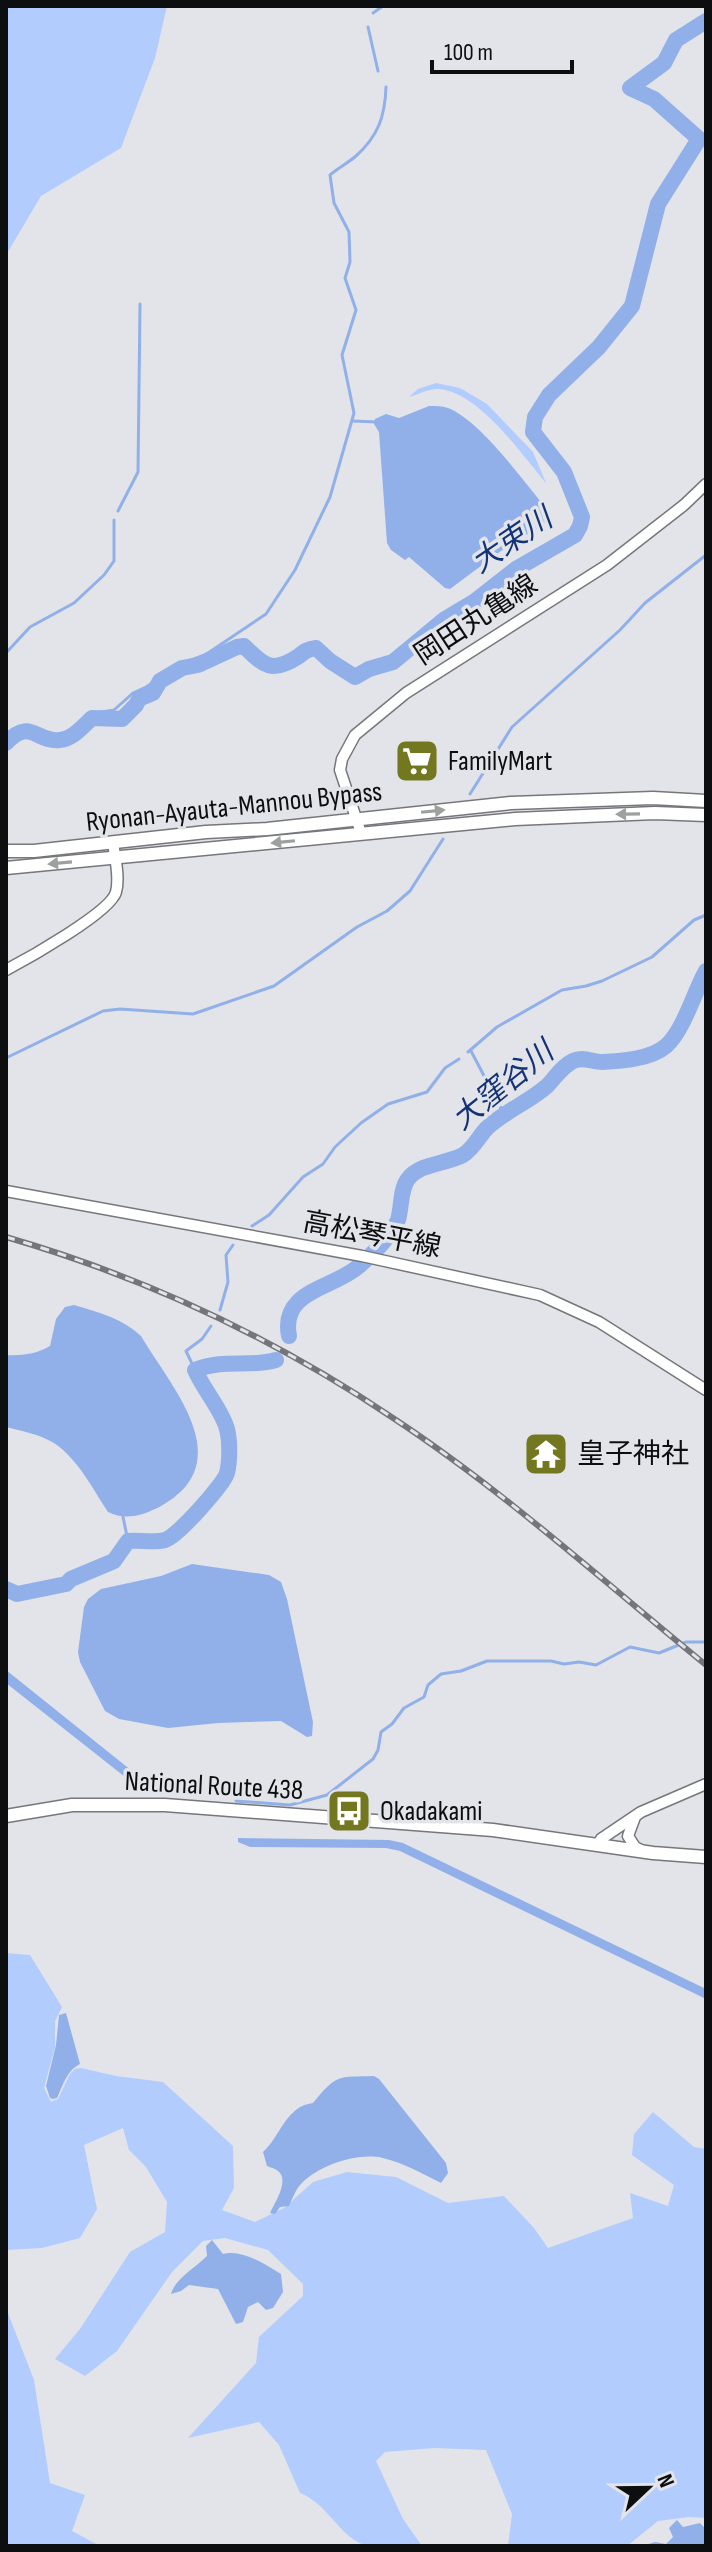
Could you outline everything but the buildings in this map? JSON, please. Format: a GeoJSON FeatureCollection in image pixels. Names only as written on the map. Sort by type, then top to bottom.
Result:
{"type":"FeatureCollection","features":[{"type":"Feature","properties":{"kind":"highway","name":"Ryonan-Ayauta-Mannou Bypass"},"geometry":{"type":"LineString","coordinates":[[6,851],[267,829],[511,803],[653,798],[706,801]]}},
{"type":"Feature","properties":{"kind":"highway","name":"Ryonan-Ayauta-Mannou Bypass"},"geometry":{"type":"LineString","coordinates":[[6,868],[515,819],[592,814],[706,815]]}},
{"type":"Feature","properties":{"kind":"highway","name":"National Route 438"},"geometry":{"type":"LineString","coordinates":[[6,1816],[72,1805],[165,1805],[493,1830],[701,1857]]}},
{"type":"Feature","properties":{"kind":"main road","name":"岡田丸亀線"},"geometry":{"type":"LineString","coordinates":[[361,833],[340,770],[342,759],[355,735],[406,693],[607,565],[665,521],[706,484]]}},
{"type":"Feature","properties":{"kind":"main road"},"geometry":{"type":"LineString","coordinates":[[6,970],[59,941],[112,900],[117,890],[113,843]]}},
{"type":"Feature","properties":{"kind":"main road","name":"高松琴平線"},"geometry":{"type":"LineString","coordinates":[[6,1191],[367,1257],[540,1295],[599,1322],[706,1390]]}},
{"type":"Feature","properties":{"kind":"main road"},"geometry":{"type":"LineString","coordinates":[[598,1844],[636,1815],[706,1784]]}},
{"type":"Feature","properties":{"kind":"main road"},"geometry":{"type":"LineString","coordinates":[[636,1815],[628,1836],[635,1847],[647,1852]]}},
{"type":"Feature","properties":{"kind":"shaded area"},"geometry":{"type":"Polygon","coordinates":[[[6,6],[167,6],[155,58],[121,148],[41,196],[6,255],[6,6]]]}},
{"type":"Feature","properties":{"kind":"shaded area"},"geometry":{"type":"Polygon","coordinates":[[[436,383],[460,388],[487,404],[533,452],[546,483],[498,427],[469,401],[439,389],[409,397],[418,389],[436,383]]]}},
{"type":"Feature","properties":{"kind":"shaded area"},"geometry":{"type":"Polygon","coordinates":[[[6,1953],[30,1955],[62,2007],[55,2021],[55,2047],[44,2088],[51,2102],[58,2099],[75,2069],[163,2082],[233,2146],[234,2188],[222,2210],[255,2222],[284,2208],[313,2182],[347,2172],[396,2177],[448,2203],[504,2196],[548,2248],[633,2218],[630,2193],[668,2206],[674,2185],[632,2155],[634,2134],[653,2112],[694,2147],[706,2149],[706,2518],[658,2521],[627,2546],[508,2546],[512,2514],[486,2450],[435,2448],[385,2452],[376,2461],[403,2519],[422,2546],[376,2547],[355,2540],[318,2504],[300,2493],[279,2445],[259,2422],[188,2438],[256,2363],[259,2337],[303,2296],[303,2284],[268,2250],[225,2238],[203,2241],[172,2272],[117,2351],[85,2376],[55,2359],[80,2329],[130,2252],[165,2232],[167,2202],[146,2167],[129,2150],[123,2128],[84,2145],[97,2209],[80,2238],[42,2248],[6,2250],[6,1953]]]}},
{"type":"Feature","properties":{"kind":"shaded area"},"geometry":{"type":"Polygon","coordinates":[[[6,2308],[34,2380],[50,2483],[85,2495],[72,2531],[100,2546],[6,2546],[6,2308]]]}},
{"type":"Feature","properties":{"kind":"water"},"geometry":{"type":"Polygon","coordinates":[[[429,406],[448,408],[474,425],[547,509],[548,518],[542,526],[509,545],[450,589],[409,557],[405,560],[391,550],[387,543],[379,432],[374,424],[375,419],[386,414],[399,418],[429,406]]]}},
{"type":"Feature","properties":{"kind":"water"},"geometry":{"type":"Polygon","coordinates":[[[74,1305],[101,1313],[141,1336],[182,1401],[192,1424],[198,1446],[196,1468],[184,1488],[148,1512],[128,1516],[108,1512],[84,1474],[62,1449],[42,1437],[6,1427],[6,1355],[28,1354],[50,1346],[56,1319],[65,1307],[74,1305]]]}},
{"type":"Feature","properties":{"kind":"water"},"geometry":{"type":"Polygon","coordinates":[[[192,1564],[269,1575],[281,1582],[313,1722],[312,1736],[307,1737],[281,1721],[168,1728],[119,1719],[105,1711],[78,1652],[84,1607],[88,1599],[101,1589],[161,1576],[192,1564]]]}},
{"type":"Feature","properties":{"kind":"water"},"geometry":{"type":"Polygon","coordinates":[[[6,1670],[142,1779],[151,1791],[149,1794],[6,1683],[6,1670]]]}},
{"type":"Feature","properties":{"kind":"water"},"geometry":{"type":"Polygon","coordinates":[[[238,1838],[389,1840],[403,1843],[704,1988],[706,1999],[400,1851],[386,1848],[250,1847],[238,1842],[238,1838]]]}},
{"type":"Feature","properties":{"kind":"water"},"geometry":{"type":"Polygon","coordinates":[[[66,2013],[80,2064],[69,2074],[57,2098],[53,2099],[46,2086],[56,2045],[59,2015],[66,2013]]]}},
{"type":"Feature","properties":{"kind":"water"},"geometry":{"type":"Polygon","coordinates":[[[374,2076],[446,2163],[448,2173],[441,2183],[383,2158],[362,2157],[318,2171],[301,2184],[289,2206],[280,2207],[275,2214],[270,2213],[280,2193],[282,2177],[277,2170],[267,2166],[263,2152],[284,2123],[296,2110],[313,2103],[333,2082],[374,2076]]]}},
{"type":"Feature","properties":{"kind":"water"},"geometry":{"type":"Polygon","coordinates":[[[212,2240],[223,2254],[245,2255],[281,2274],[283,2292],[273,2308],[266,2310],[258,2302],[248,2307],[243,2322],[236,2324],[218,2289],[189,2285],[171,2294],[181,2279],[207,2256],[206,2246],[212,2240]]]}},
{"type":"Feature","properties":{"kind":"water"},"geometry":{"type":"Polygon","coordinates":[[[677,2520],[683,2527],[700,2523],[706,2529],[706,2546],[642,2546],[655,2542],[666,2544],[673,2537],[669,2528],[677,2520]]]}},
{"type":"Feature","properties":{"kind":"waterway"},"geometry":{"type":"LineString","coordinates":[[373,13],[383,6]]}},
{"type":"Feature","properties":{"kind":"waterway","name":"大束川"},"geometry":{"type":"LineString","coordinates":[[6,743],[28,731],[52,740],[65,739],[78,732],[92,718],[122,719],[139,699],[153,693],[160,681],[182,668],[198,665],[237,647],[244,646],[263,663],[275,666],[316,648],[355,677],[393,662],[445,619],[475,601],[516,569],[575,535],[582,517],[564,472],[533,432],[535,417],[549,395],[599,347],[632,306],[658,204],[699,139],[654,99],[630,88],[664,63],[676,40],[706,21]]}},
{"type":"Feature","properties":{"kind":"waterway"},"geometry":{"type":"LineString","coordinates":[[368,27],[378,71]]}},
{"type":"Feature","properties":{"kind":"waterway"},"geometry":{"type":"LineString","coordinates":[[87,722],[95,713],[114,710],[133,693],[180,664],[205,655],[266,614],[295,570],[330,497],[354,413],[342,355],[356,310],[345,278],[350,262],[349,232],[334,203],[330,175],[370,141],[382,117],[386,87]]}},
{"type":"Feature","properties":{"kind":"waterway"},"geometry":{"type":"LineString","coordinates":[[118,511],[138,472],[140,304]]}},
{"type":"Feature","properties":{"kind":"waterway"},"geometry":{"type":"LineString","coordinates":[[353,421],[377,422]]}},
{"type":"Feature","properties":{"kind":"waterway"},"geometry":{"type":"LineString","coordinates":[[6,653],[30,627],[74,603],[104,575],[114,561],[114,520]]}},
{"type":"Feature","properties":{"kind":"waterway"},"geometry":{"type":"LineString","coordinates":[[470,794],[512,727],[620,630],[645,603],[706,555]]}},
{"type":"Feature","properties":{"kind":"waterway"},"geometry":{"type":"LineString","coordinates":[[6,1058],[103,1011],[120,1009],[193,1014],[274,986],[357,927],[387,911],[410,891],[443,839]]}},
{"type":"Feature","properties":{"kind":"waterway"},"geometry":{"type":"LineString","coordinates":[[468,1052],[497,1027],[562,990],[602,981],[652,957],[694,920],[706,915]]}},
{"type":"Feature","properties":{"kind":"waterway","name":"大窪谷川"},"geometry":{"type":"LineString","coordinates":[[289,1336],[288,1321],[292,1309],[300,1300],[359,1266],[391,1233],[398,1220],[404,1188],[413,1174],[463,1155],[494,1122],[540,1092],[573,1061],[627,1060],[644,1057],[666,1046],[683,1021],[706,971]]}},
{"type":"Feature","properties":{"kind":"waterway"},"geometry":{"type":"LineString","coordinates":[[471,1051],[504,1114]]}},
{"type":"Feature","properties":{"kind":"waterway"},"geometry":{"type":"LineString","coordinates":[[252,1226],[269,1215],[303,1177],[323,1164],[335,1147],[361,1123],[388,1104],[427,1092],[445,1068],[459,1059]]}},
{"type":"Feature","properties":{"kind":"waterway"},"geometry":{"type":"LineString","coordinates":[[220,1310],[228,1282],[226,1255],[233,1245]]}},
{"type":"Feature","properties":{"kind":"waterway"},"geometry":{"type":"LineString","coordinates":[[195,1370],[186,1351],[202,1339],[211,1326]]}},
{"type":"Feature","properties":{"kind":"waterway","name":"大窪谷川"},"geometry":{"type":"LineString","coordinates":[[6,1589],[17,1594],[66,1584],[114,1561],[128,1541],[156,1541],[171,1537],[218,1488],[229,1463],[225,1422],[195,1370],[217,1364],[276,1360]]}},
{"type":"Feature","properties":{"kind":"waterway"},"geometry":{"type":"LineString","coordinates":[[123,1517],[128,1541]]}},
{"type":"Feature","properties":{"kind":"waterway"},"geometry":{"type":"LineString","coordinates":[[236,1801],[290,1805],[327,1795],[373,1759],[381,1732],[392,1724],[404,1708],[424,1697],[428,1685],[441,1674],[461,1671],[487,1661],[596,1665],[630,1647],[659,1653],[686,1642],[706,1642]]}},
{"type":"Feature","properties":{"kind":"railway"},"geometry":{"type":"LineString","coordinates":[[6,1237],[108,1271],[207,1312],[348,1389],[474,1476],[706,1665]]}},
{"type":"Feature","properties":{"kind":"place","name":"FamilyMart"},"geometry":{"type":"Point","coordinates":[417,761]}},
{"type":"Feature","properties":{"kind":"place","name":"皇子神社"},"geometry":{"type":"Point","coordinates":[546,1454]}},
{"type":"Feature","properties":{"kind":"place","name":"Okadakami"},"geometry":{"type":"Point","coordinates":[349,1811]}}]}
